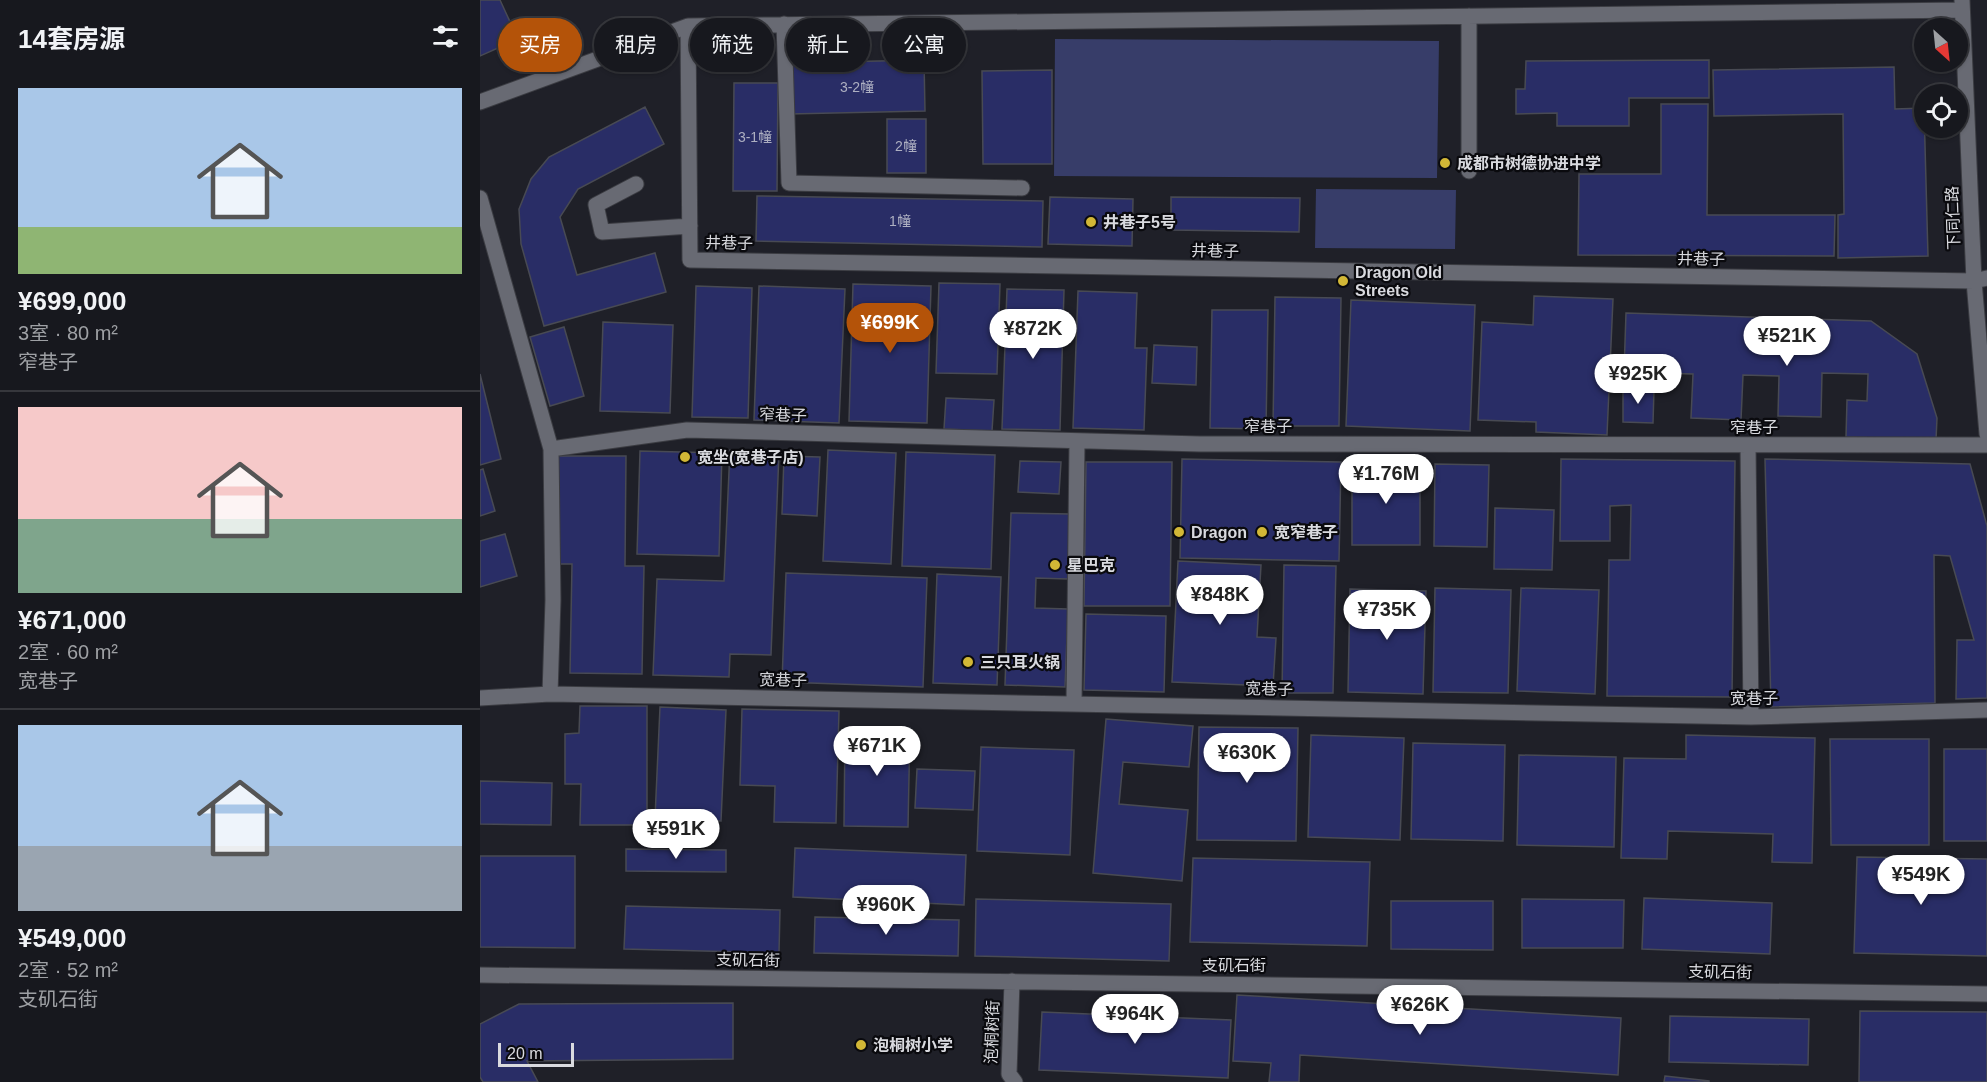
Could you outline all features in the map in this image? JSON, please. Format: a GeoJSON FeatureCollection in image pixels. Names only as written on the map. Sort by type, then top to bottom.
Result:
{"type":"FeatureCollection","features":[{"type":"Feature","properties":{"kind":"street"},"geometry":{"type":"LineString","coordinates":[[480,102],[688,26],[1469,16],[1962,5]]}},
{"type":"Feature","properties":{"kind":"street","name":"下同仁路"},"geometry":{"type":"LineString","coordinates":[[1962,5],[1980,280],[1987,434]]}},
{"type":"Feature","properties":{"kind":"street"},"geometry":{"type":"LineString","coordinates":[[1469,16],[1469,171]]}},
{"type":"Feature","properties":{"kind":"street"},"geometry":{"type":"LineString","coordinates":[[784,24],[789,183],[1022,188]]}},
{"type":"Feature","properties":{"kind":"street","name":"井巷子"},"geometry":{"type":"LineString","coordinates":[[688,26],[690,260],[1980,280]]}},
{"type":"Feature","properties":{"kind":"street"},"geometry":{"type":"LineString","coordinates":[[636,184],[596,205],[602,232],[690,226]]}},
{"type":"Feature","properties":{"kind":"street"},"geometry":{"type":"LineString","coordinates":[[480,198],[551,449],[553,600],[550,694]]}},
{"type":"Feature","properties":{"kind":"street","name":"窄巷子"},"geometry":{"type":"LineString","coordinates":[[551,449],[687,430],[1077,442],[1987,445]]}},
{"type":"Feature","properties":{"kind":"street"},"geometry":{"type":"LineString","coordinates":[[1074,704],[1077,442]]}},
{"type":"Feature","properties":{"kind":"street"},"geometry":{"type":"LineString","coordinates":[[1748,445],[1751,717]]}},
{"type":"Feature","properties":{"kind":"street","name":"宽巷子"},"geometry":{"type":"LineString","coordinates":[[480,698],[550,694],[1751,717],[1987,710]]}},
{"type":"Feature","properties":{"kind":"street","name":"支矶石街"},"geometry":{"type":"LineString","coordinates":[[480,975],[1987,994]]}},
{"type":"Feature","properties":{"kind":"street","name":"泡桐树街"},"geometry":{"type":"LineString","coordinates":[[1012,981],[1009,1074],[1015,1082]]}},
{"type":"Feature","properties":{"kind":"shaded area"},"geometry":{"type":"Polygon","coordinates":[[[1055,39],[1439,41],[1437,178],[1054,176],[1055,39]]]}},
{"type":"Feature","properties":{"kind":"shaded area"},"geometry":{"type":"Polygon","coordinates":[[[1316,189],[1456,190],[1455,249],[1315,248],[1316,189]]]}},
{"type":"Feature","properties":{"kind":"building"},"geometry":{"type":"Polygon","coordinates":[[[480,0],[500,0],[508,18],[498,18],[498,48],[480,56],[480,0]]]}},
{"type":"Feature","properties":{"kind":"building"},"geometry":{"type":"Polygon","coordinates":[[[1709,60],[1709,98],[1629,98],[1629,126],[1557,126],[1557,113],[1516,114],[1516,89],[1525,89],[1526,61],[1709,60]]]}},
{"type":"Feature","properties":{"kind":"building"},"geometry":{"type":"Polygon","coordinates":[[[870,61],[882,61],[882,72],[924,72],[925,111],[789,114],[788,72],[870,72],[870,61]]]}},
{"type":"Feature","properties":{"kind":"building"},"geometry":{"type":"Polygon","coordinates":[[[1894,67],[1895,109],[1914,108],[1914,138],[1925,138],[1928,256],[1838,258],[1838,215],[1844,214],[1843,114],[1714,116],[1713,70],[1894,67]]]}},
{"type":"Feature","properties":{"kind":"building"},"geometry":{"type":"Polygon","coordinates":[[[1052,70],[1052,164],[983,164],[982,71],[1052,70]]]}},
{"type":"Feature","properties":{"kind":"building"},"geometry":{"type":"Polygon","coordinates":[[[734,83],[778,83],[777,191],[733,191],[734,83]]]}},
{"type":"Feature","properties":{"kind":"building"},"geometry":{"type":"Polygon","coordinates":[[[1661,104],[1708,104],[1707,215],[1835,215],[1834,256],[1578,255],[1579,174],[1661,174],[1661,104]]]}},
{"type":"Feature","properties":{"kind":"building"},"geometry":{"type":"Polygon","coordinates":[[[645,107],[664,144],[578,189],[560,217],[577,275],[655,253],[666,292],[544,326],[521,244],[519,209],[531,179],[549,157],[645,107]]]}},
{"type":"Feature","properties":{"kind":"building"},"geometry":{"type":"Polygon","coordinates":[[[887,119],[926,119],[926,173],[887,173],[887,119]]]}},
{"type":"Feature","properties":{"kind":"building"},"geometry":{"type":"Polygon","coordinates":[[[757,196],[1043,201],[1042,247],[756,241],[757,196]]]}},
{"type":"Feature","properties":{"kind":"building","name":"井巷子5号"},"geometry":{"type":"Polygon","coordinates":[[[1050,197],[1133,199],[1132,246],[1048,244],[1050,197]]]}},
{"type":"Feature","properties":{"kind":"building"},"geometry":{"type":"Polygon","coordinates":[[[1171,197],[1300,198],[1299,232],[1171,230],[1171,197]]]}},
{"type":"Feature","properties":{"kind":"building"},"geometry":{"type":"Polygon","coordinates":[[[939,283],[1000,284],[997,374],[936,373],[939,283]]]}},
{"type":"Feature","properties":{"kind":"building"},"geometry":{"type":"Polygon","coordinates":[[[853,284],[931,286],[927,423],[849,421],[853,284]]]}},
{"type":"Feature","properties":{"kind":"building"},"geometry":{"type":"Polygon","coordinates":[[[696,286],[752,288],[748,418],[692,417],[696,286]]]}},
{"type":"Feature","properties":{"kind":"building"},"geometry":{"type":"Polygon","coordinates":[[[759,286],[845,289],[839,423],[754,420],[759,286]]]}},
{"type":"Feature","properties":{"kind":"building"},"geometry":{"type":"Polygon","coordinates":[[[1007,289],[1064,290],[1060,430],[1002,429],[1007,289]]]}},
{"type":"Feature","properties":{"kind":"building"},"geometry":{"type":"Polygon","coordinates":[[[1078,291],[1137,293],[1135,348],[1147,348],[1144,430],[1073,428],[1078,291]]]}},
{"type":"Feature","properties":{"kind":"building"},"geometry":{"type":"Polygon","coordinates":[[[1534,296],[1613,299],[1607,435],[1536,432],[1536,422],[1478,420],[1482,322],[1533,325],[1534,296]]]}},
{"type":"Feature","properties":{"kind":"building"},"geometry":{"type":"Polygon","coordinates":[[[1275,297],[1341,298],[1339,426],[1273,426],[1275,297]]]}},
{"type":"Feature","properties":{"kind":"building"},"geometry":{"type":"Polygon","coordinates":[[[1351,300],[1475,305],[1470,431],[1346,426],[1351,300]]]}},
{"type":"Feature","properties":{"kind":"building"},"geometry":{"type":"Polygon","coordinates":[[[1212,310],[1268,310],[1266,429],[1210,428],[1212,310]]]}},
{"type":"Feature","properties":{"kind":"building"},"geometry":{"type":"Polygon","coordinates":[[[1626,313],[1871,321],[1917,354],[1937,418],[1936,440],[1846,437],[1847,400],[1867,401],[1868,374],[1822,373],[1821,417],[1778,416],[1779,376],[1743,375],[1741,420],[1691,418],[1693,374],[1624,372],[1626,313]]]}},
{"type":"Feature","properties":{"kind":"building"},"geometry":{"type":"Polygon","coordinates":[[[603,322],[673,325],[670,413],[600,411],[603,322]]]}},
{"type":"Feature","properties":{"kind":"building"},"geometry":{"type":"Polygon","coordinates":[[[564,327],[584,396],[550,406],[530,337],[564,327]]]}},
{"type":"Feature","properties":{"kind":"building"},"geometry":{"type":"Polygon","coordinates":[[[1154,345],[1197,347],[1196,385],[1152,383],[1154,345]]]}},
{"type":"Feature","properties":{"kind":"building"},"geometry":{"type":"Polygon","coordinates":[[[480,374],[501,459],[480,465],[480,374]]]}},
{"type":"Feature","properties":{"kind":"building"},"geometry":{"type":"Polygon","coordinates":[[[1623,388],[1654,389],[1653,423],[1623,422],[1623,388]]]}},
{"type":"Feature","properties":{"kind":"building"},"geometry":{"type":"Polygon","coordinates":[[[946,398],[994,400],[992,431],[944,429],[946,398]]]}},
{"type":"Feature","properties":{"kind":"building"},"geometry":{"type":"Polygon","coordinates":[[[730,450],[779,452],[771,655],[730,654],[729,677],[653,675],[657,579],[724,581],[730,450]]]}},
{"type":"Feature","properties":{"kind":"building"},"geometry":{"type":"Polygon","coordinates":[[[828,450],[896,453],[891,564],[823,561],[828,450]]]}},
{"type":"Feature","properties":{"kind":"building"},"geometry":{"type":"Polygon","coordinates":[[[640,451],[722,453],[719,556],[637,554],[640,451]]]}},
{"type":"Feature","properties":{"kind":"building"},"geometry":{"type":"Polygon","coordinates":[[[906,452],[995,455],[991,569],[902,566],[906,452]]]}},
{"type":"Feature","properties":{"kind":"building"},"geometry":{"type":"Polygon","coordinates":[[[557,456],[626,456],[625,566],[644,566],[642,674],[570,673],[572,564],[556,564],[557,456]]]}},
{"type":"Feature","properties":{"kind":"building"},"geometry":{"type":"Polygon","coordinates":[[[784,456],[820,457],[817,516],[782,514],[784,456]]]}},
{"type":"Feature","properties":{"kind":"building"},"geometry":{"type":"Polygon","coordinates":[[[1182,459],[1341,462],[1339,561],[1180,558],[1182,459]]]}},
{"type":"Feature","properties":{"kind":"building"},"geometry":{"type":"Polygon","coordinates":[[[1561,459],[1735,461],[1732,697],[1607,696],[1609,560],[1630,560],[1631,505],[1610,506],[1610,541],[1560,541],[1561,459]]]}},
{"type":"Feature","properties":{"kind":"building"},"geometry":{"type":"Polygon","coordinates":[[[1765,459],[1970,464],[1987,526],[1987,698],[1956,699],[1957,640],[1974,640],[1950,556],[1934,555],[1935,703],[1771,707],[1765,459]]]}},
{"type":"Feature","properties":{"kind":"building"},"geometry":{"type":"Polygon","coordinates":[[[1020,461],[1061,462],[1059,494],[1018,492],[1020,461]]]}},
{"type":"Feature","properties":{"kind":"building"},"geometry":{"type":"Polygon","coordinates":[[[1086,462],[1172,462],[1170,606],[1084,606],[1086,462]]]}},
{"type":"Feature","properties":{"kind":"building"},"geometry":{"type":"Polygon","coordinates":[[[1435,464],[1489,465],[1487,547],[1434,546],[1435,464]]]}},
{"type":"Feature","properties":{"kind":"building"},"geometry":{"type":"Polygon","coordinates":[[[1352,466],[1420,466],[1420,545],[1352,545],[1352,466]]]}},
{"type":"Feature","properties":{"kind":"building"},"geometry":{"type":"Polygon","coordinates":[[[483,469],[495,511],[480,516],[480,470],[483,469]]]}},
{"type":"Feature","properties":{"kind":"building"},"geometry":{"type":"Polygon","coordinates":[[[1495,508],[1554,510],[1552,570],[1494,569],[1495,508]]]}},
{"type":"Feature","properties":{"kind":"building"},"geometry":{"type":"Polygon","coordinates":[[[1011,513],[1070,514],[1068,579],[1036,578],[1035,608],[1068,609],[1065,687],[1005,685],[1011,513]]]}},
{"type":"Feature","properties":{"kind":"building"},"geometry":{"type":"Polygon","coordinates":[[[505,534],[517,576],[480,587],[480,541],[505,534]]]}},
{"type":"Feature","properties":{"kind":"building"},"geometry":{"type":"Polygon","coordinates":[[[1178,561],[1261,565],[1257,637],[1276,638],[1273,686],[1172,682],[1178,561]]]}},
{"type":"Feature","properties":{"kind":"building"},"geometry":{"type":"Polygon","coordinates":[[[1284,565],[1336,566],[1333,693],[1282,693],[1284,565]]]}},
{"type":"Feature","properties":{"kind":"building"},"geometry":{"type":"Polygon","coordinates":[[[786,573],[927,578],[923,687],[782,682],[786,573]]]}},
{"type":"Feature","properties":{"kind":"building"},"geometry":{"type":"Polygon","coordinates":[[[937,574],[1001,577],[997,685],[933,683],[937,574]]]}},
{"type":"Feature","properties":{"kind":"building"},"geometry":{"type":"Polygon","coordinates":[[[1435,588],[1511,590],[1508,693],[1433,692],[1435,588]]]}},
{"type":"Feature","properties":{"kind":"building"},"geometry":{"type":"Polygon","coordinates":[[[1521,588],[1599,590],[1595,694],[1517,691],[1521,588]]]}},
{"type":"Feature","properties":{"kind":"building"},"geometry":{"type":"Polygon","coordinates":[[[1350,589],[1426,591],[1423,694],[1348,692],[1350,589]]]}},
{"type":"Feature","properties":{"kind":"building"},"geometry":{"type":"Polygon","coordinates":[[[1086,614],[1166,616],[1164,692],[1084,690],[1086,614]]]}},
{"type":"Feature","properties":{"kind":"building"},"geometry":{"type":"Polygon","coordinates":[[[580,706],[647,706],[647,825],[580,825],[581,784],[565,784],[565,734],[579,733],[580,706]]]}},
{"type":"Feature","properties":{"kind":"building"},"geometry":{"type":"Polygon","coordinates":[[[660,707],[726,710],[721,821],[655,818],[660,707]]]}},
{"type":"Feature","properties":{"kind":"building"},"geometry":{"type":"Polygon","coordinates":[[[742,709],[839,711],[836,823],[774,822],[775,786],[740,785],[742,709]]]}},
{"type":"Feature","properties":{"kind":"building"},"geometry":{"type":"Polygon","coordinates":[[[1106,719],[1193,726],[1189,767],[1123,762],[1119,804],[1188,810],[1182,881],[1093,873],[1106,719]]]}},
{"type":"Feature","properties":{"kind":"building"},"geometry":{"type":"Polygon","coordinates":[[[1199,727],[1298,728],[1296,841],[1197,840],[1199,727]]]}},
{"type":"Feature","properties":{"kind":"building"},"geometry":{"type":"Polygon","coordinates":[[[845,728],[910,728],[908,827],[844,826],[845,728]]]}},
{"type":"Feature","properties":{"kind":"building"},"geometry":{"type":"Polygon","coordinates":[[[1311,735],[1404,738],[1400,840],[1308,837],[1311,735]]]}},
{"type":"Feature","properties":{"kind":"building"},"geometry":{"type":"Polygon","coordinates":[[[1686,735],[1815,738],[1812,863],[1772,862],[1773,834],[1668,831],[1667,859],[1621,858],[1624,758],[1686,759],[1686,735]]]}},
{"type":"Feature","properties":{"kind":"building"},"geometry":{"type":"Polygon","coordinates":[[[1830,739],[1929,739],[1929,845],[1831,845],[1830,739]]]}},
{"type":"Feature","properties":{"kind":"building"},"geometry":{"type":"Polygon","coordinates":[[[1413,743],[1505,745],[1503,841],[1411,839],[1413,743]]]}},
{"type":"Feature","properties":{"kind":"building"},"geometry":{"type":"Polygon","coordinates":[[[981,747],[1074,750],[1070,855],[977,851],[981,747]]]}},
{"type":"Feature","properties":{"kind":"building"},"geometry":{"type":"Polygon","coordinates":[[[1944,749],[1987,749],[1987,841],[1944,841],[1944,749]]]}},
{"type":"Feature","properties":{"kind":"building"},"geometry":{"type":"Polygon","coordinates":[[[1519,755],[1616,757],[1614,847],[1517,845],[1519,755]]]}},
{"type":"Feature","properties":{"kind":"building"},"geometry":{"type":"Polygon","coordinates":[[[917,769],[975,771],[973,810],[915,808],[917,769]]]}},
{"type":"Feature","properties":{"kind":"building"},"geometry":{"type":"Polygon","coordinates":[[[480,781],[552,783],[551,825],[480,824],[480,781]]]}},
{"type":"Feature","properties":{"kind":"building"},"geometry":{"type":"Polygon","coordinates":[[[795,848],[966,855],[964,905],[793,897],[795,848]]]}},
{"type":"Feature","properties":{"kind":"building"},"geometry":{"type":"Polygon","coordinates":[[[626,849],[726,850],[726,872],[626,871],[626,849]]]}},
{"type":"Feature","properties":{"kind":"building"},"geometry":{"type":"Polygon","coordinates":[[[480,856],[575,856],[575,948],[480,947],[480,856]]]}},
{"type":"Feature","properties":{"kind":"building"},"geometry":{"type":"Polygon","coordinates":[[[1857,857],[1987,859],[1987,956],[1854,953],[1857,857]]]}},
{"type":"Feature","properties":{"kind":"building"},"geometry":{"type":"Polygon","coordinates":[[[1193,858],[1370,862],[1367,946],[1190,942],[1193,858]]]}},
{"type":"Feature","properties":{"kind":"building"},"geometry":{"type":"Polygon","coordinates":[[[1644,898],[1772,903],[1770,954],[1642,949],[1644,898]]]}},
{"type":"Feature","properties":{"kind":"building"},"geometry":{"type":"Polygon","coordinates":[[[976,899],[1171,904],[1169,961],[975,956],[976,899]]]}},
{"type":"Feature","properties":{"kind":"building"},"geometry":{"type":"Polygon","coordinates":[[[1522,899],[1624,900],[1623,948],[1522,948],[1522,899]]]}},
{"type":"Feature","properties":{"kind":"building"},"geometry":{"type":"Polygon","coordinates":[[[1391,901],[1493,901],[1493,950],[1391,949],[1391,901]]]}},
{"type":"Feature","properties":{"kind":"building"},"geometry":{"type":"Polygon","coordinates":[[[626,906],[780,910],[779,953],[624,949],[626,906]]]}},
{"type":"Feature","properties":{"kind":"building"},"geometry":{"type":"Polygon","coordinates":[[[815,917],[959,920],[958,956],[814,953],[815,917]]]}},
{"type":"Feature","properties":{"kind":"building"},"geometry":{"type":"Polygon","coordinates":[[[1237,995],[1621,1018],[1618,1075],[1300,1055],[1299,1082],[1269,1082],[1271,1063],[1233,1061],[1237,995]]]}},
{"type":"Feature","properties":{"kind":"building"},"geometry":{"type":"Polygon","coordinates":[[[733,1003],[733,1059],[527,1061],[538,1082],[483,1082],[480,1077],[480,1024],[519,1004],[733,1003]]]}},
{"type":"Feature","properties":{"kind":"building"},"geometry":{"type":"Polygon","coordinates":[[[1860,1011],[1987,1012],[1987,1082],[1859,1082],[1860,1011]]]}},
{"type":"Feature","properties":{"kind":"building"},"geometry":{"type":"Polygon","coordinates":[[[1042,1012],[1231,1020],[1228,1078],[1039,1070],[1042,1012]]]}},
{"type":"Feature","properties":{"kind":"building"},"geometry":{"type":"Polygon","coordinates":[[[1670,1016],[1809,1019],[1808,1065],[1669,1062],[1670,1016]]]}},
{"type":"Feature","properties":{"kind":"building"},"geometry":{"type":"Polygon","coordinates":[[[1665,1076],[1709,1081],[1709,1082],[1664,1082],[1665,1076]]]}},
{"type":"Feature","properties":{"kind":"place","name":"成都市树德协进中学"},"geometry":{"type":"Point","coordinates":[1445,163]}},
{"type":"Feature","properties":{"kind":"place","name":"井巷子5号"},"geometry":{"type":"Point","coordinates":[1091,222]}},
{"type":"Feature","properties":{"kind":"place","name":"Dragon Old Streets"},"geometry":{"type":"Point","coordinates":[1343,281]}},
{"type":"Feature","properties":{"kind":"place","name":"宽坐(宽巷子店)"},"geometry":{"type":"Point","coordinates":[685,457]}},
{"type":"Feature","properties":{"kind":"place","name":"Dragon"},"geometry":{"type":"Point","coordinates":[1179,532]}},
{"type":"Feature","properties":{"kind":"place","name":"宽窄巷子"},"geometry":{"type":"Point","coordinates":[1262,532]}},
{"type":"Feature","properties":{"kind":"place","name":"星巴克"},"geometry":{"type":"Point","coordinates":[1055,565]}},
{"type":"Feature","properties":{"kind":"place","name":"三只耳火锅"},"geometry":{"type":"Point","coordinates":[968,662]}},
{"type":"Feature","properties":{"kind":"place","name":"泡桐树小学"},"geometry":{"type":"Point","coordinates":[861,1045]}}]}
